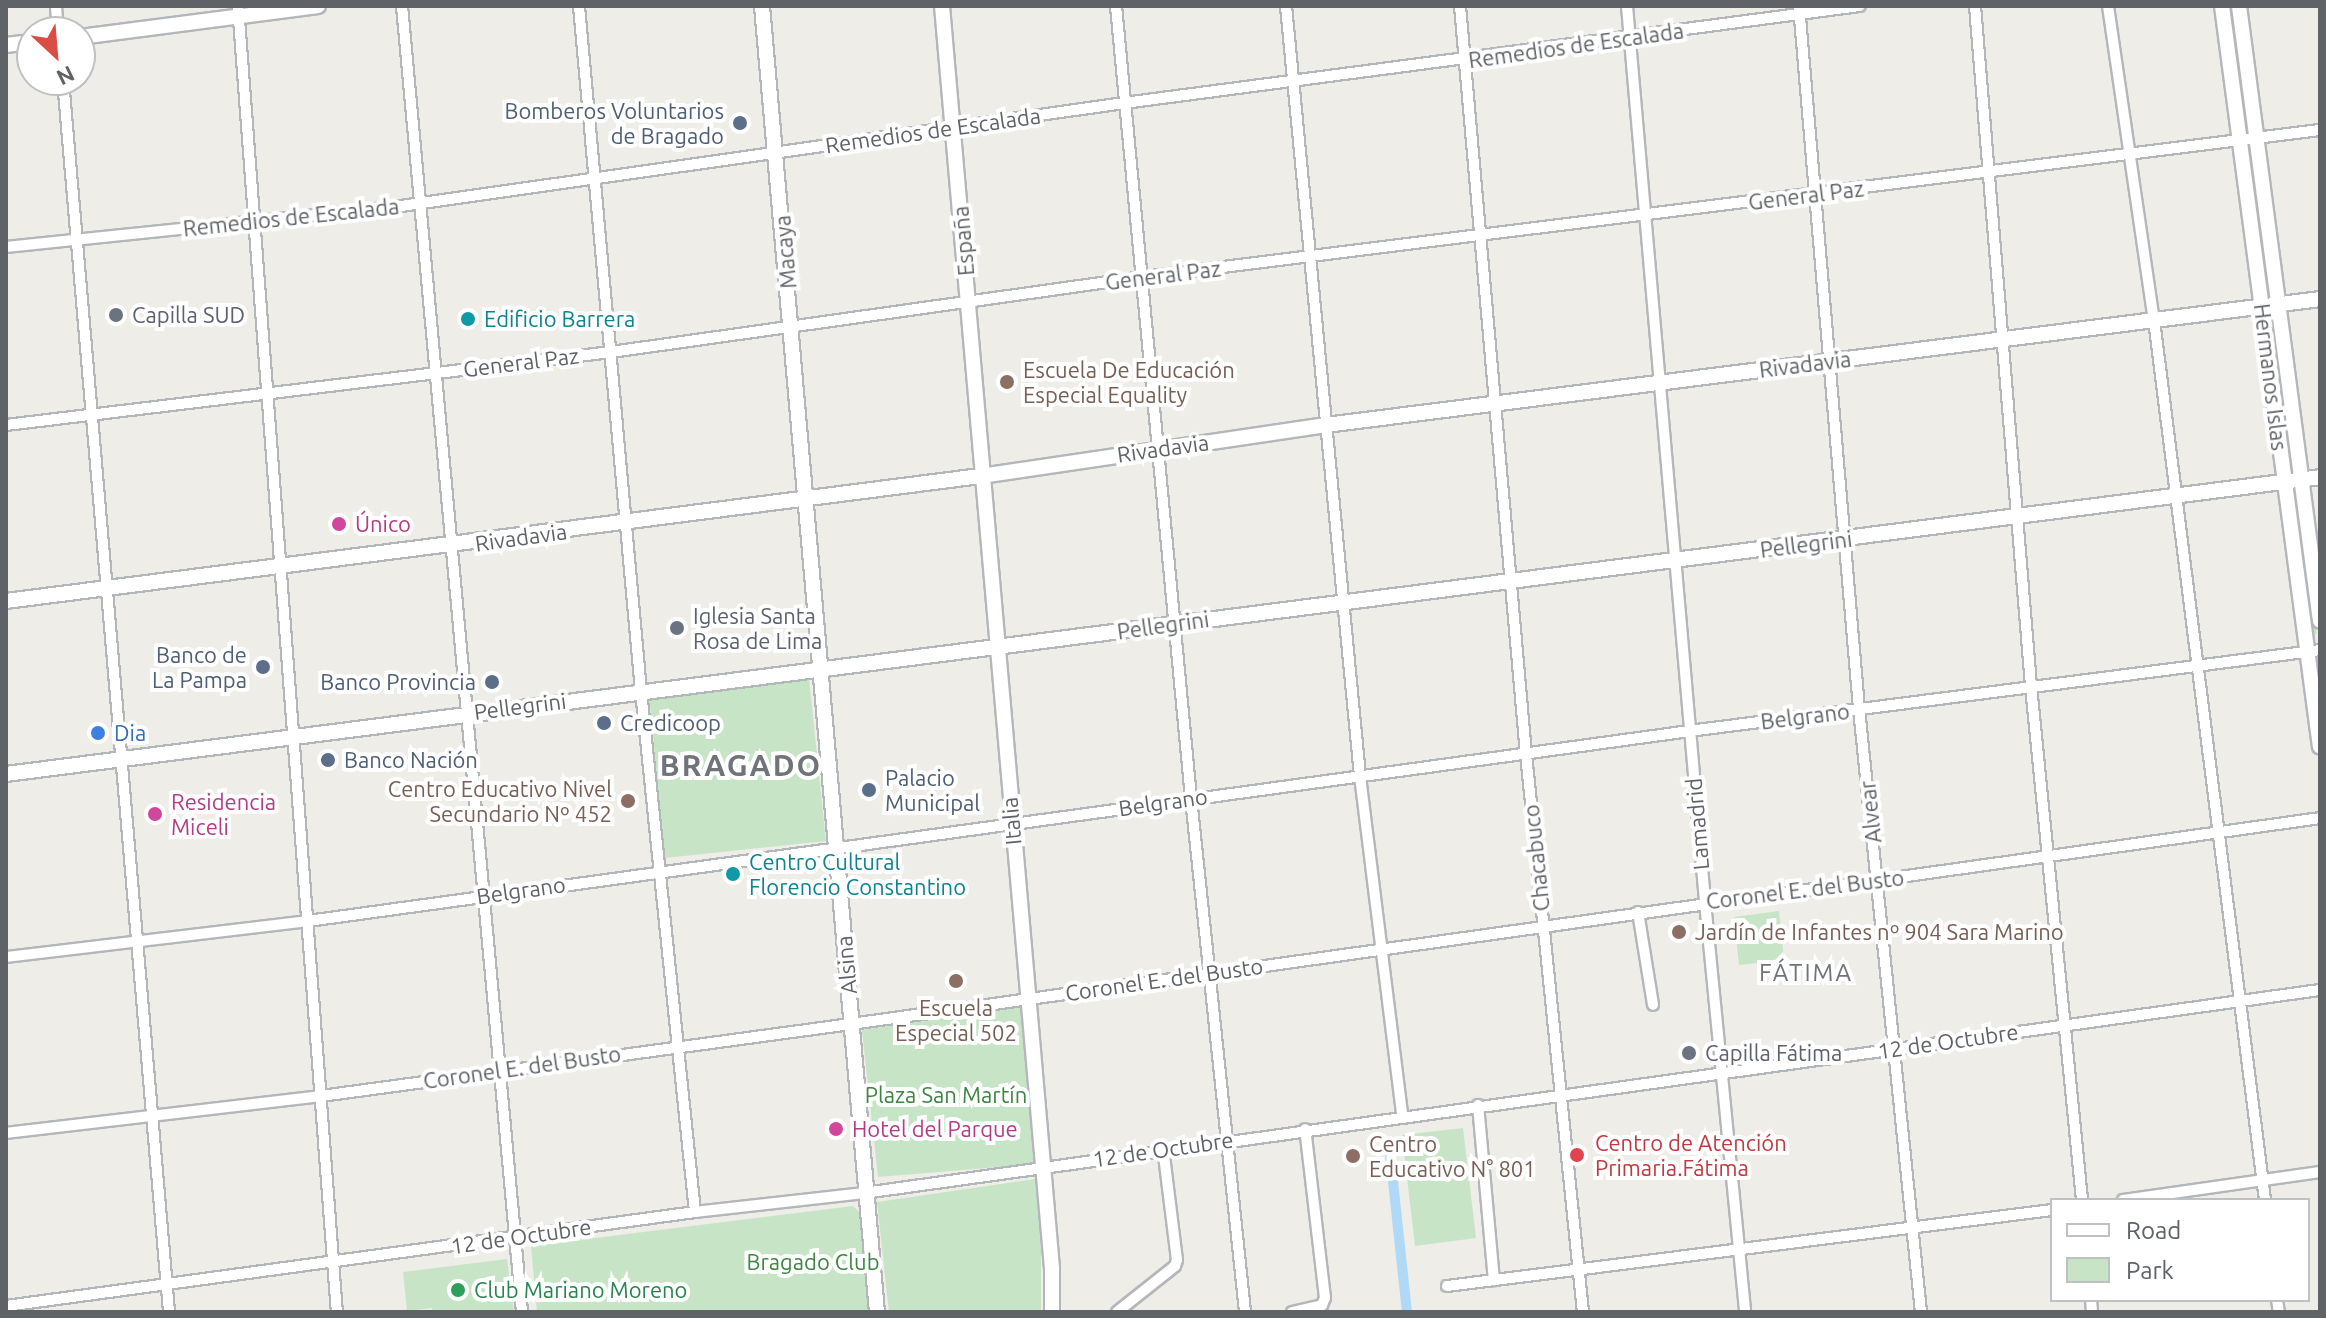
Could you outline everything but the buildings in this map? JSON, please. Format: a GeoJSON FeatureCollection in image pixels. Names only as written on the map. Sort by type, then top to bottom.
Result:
{"type":"FeatureCollection","features":[{"type":"Feature","properties":{"kind":"main road"},"geometry":{"type":"LineString","coordinates":[[96,34],[238,11],[318,6]]}},
{"type":"Feature","properties":{"kind":"main road","name":"Macaya"},"geometry":{"type":"LineString","coordinates":[[762,6],[807,497]]}},
{"type":"Feature","properties":{"kind":"main road","name":"España"},"geometry":{"type":"LineString","coordinates":[[942,6],[981,476]]}},
{"type":"Feature","properties":{"kind":"main road","name":"Hermanos Islas"},"geometry":{"type":"LineString","coordinates":[[2222,6],[2284,482],[2314,651],[2320,747]]}},
{"type":"Feature","properties":{"kind":"main road","name":"Hermanos Islas"},"geometry":{"type":"LineString","coordinates":[[2239,6],[2320,621]]}},
{"type":"Feature","properties":{"kind":"main road","name":"Rivadavia"},"geometry":{"type":"LineString","coordinates":[[6,601],[981,476],[1326,425],[2320,299]]}},
{"type":"Feature","properties":{"kind":"main road","name":"Italia"},"geometry":{"type":"LineString","coordinates":[[981,476],[1052,1312]]}},
{"type":"Feature","properties":{"kind":"main road","name":"Pellegrini"},"geometry":{"type":"LineString","coordinates":[[6,774],[2320,477]]}},
{"type":"Feature","properties":{"kind":"main road","name":"Alsina"},"geometry":{"type":"LineString","coordinates":[[807,497],[864,1193],[877,1312]]}},
{"type":"Feature","properties":{"kind":"street"},"geometry":{"type":"LineString","coordinates":[[402,6],[522,1312]]}},
{"type":"Feature","properties":{"kind":"street"},"geometry":{"type":"LineString","coordinates":[[579,6],[641,691],[695,1212]]}},
{"type":"Feature","properties":{"kind":"street"},"geometry":{"type":"LineString","coordinates":[[1116,6],[1191,798],[1245,1312]]}},
{"type":"Feature","properties":{"kind":"street"},"geometry":{"type":"LineString","coordinates":[[1286,6],[1360,776],[1402,1115]]}},
{"type":"Feature","properties":{"kind":"street","name":"Chacabuco"},"geometry":{"type":"LineString","coordinates":[[1460,6],[1526,754],[1583,1312]]}},
{"type":"Feature","properties":{"kind":"street","name":"Lamadrid"},"geometry":{"type":"LineString","coordinates":[[1627,6],[1642,213],[1745,1312]]}},
{"type":"Feature","properties":{"kind":"street","name":"Remedios de Escalada"},"geometry":{"type":"LineString","coordinates":[[6,247],[421,203],[1124,103],[1465,60],[1800,10],[1860,6]]}},
{"type":"Feature","properties":{"kind":"street"},"geometry":{"type":"LineString","coordinates":[[1975,6],[2031,686],[2082,1198]]}},
{"type":"Feature","properties":{"kind":"street"},"geometry":{"type":"LineString","coordinates":[[2108,6],[2154,320],[2265,1198]]}},
{"type":"Feature","properties":{"kind":"street","name":"Alvear"},"geometry":{"type":"LineString","coordinates":[[1800,10],[1813,194],[1847,539],[1859,709],[1921,1312]]}},
{"type":"Feature","properties":{"kind":"street"},"geometry":{"type":"LineString","coordinates":[[238,11],[337,1312]]}},
{"type":"Feature","properties":{"kind":"street"},"geometry":{"type":"LineString","coordinates":[[65,96],[124,758],[169,1312]]}},
{"type":"Feature","properties":{"kind":"street","name":"General Paz"},"geometry":{"type":"LineString","coordinates":[[6,425],[611,352],[791,324],[1143,277],[2320,130]]}},
{"type":"Feature","properties":{"kind":"street","name":"Belgrano"},"geometry":{"type":"LineString","coordinates":[[6,957],[308,921],[1191,798],[2314,651]]}},
{"type":"Feature","properties":{"kind":"street","name":"Coronel E. del Busto"},"geometry":{"type":"LineString","coordinates":[[6,1133],[321,1096],[851,1024],[2320,818]]}},
{"type":"Feature","properties":{"kind":"street"},"geometry":{"type":"LineString","coordinates":[[1638,912],[1653,1005]]}},
{"type":"Feature","properties":{"kind":"street","name":"12 de Octubre"},"geometry":{"type":"LineString","coordinates":[[6,1306],[334,1264],[695,1212],[864,1193],[1163,1148],[2320,990]]}},
{"type":"Feature","properties":{"kind":"street"},"geometry":{"type":"LineString","coordinates":[[1478,1105],[1494,1280]]}},
{"type":"Feature","properties":{"kind":"street"},"geometry":{"type":"LineString","coordinates":[[1292,1312],[1322,1305],[1325,1298],[1305,1129]]}},
{"type":"Feature","properties":{"kind":"street"},"geometry":{"type":"LineString","coordinates":[[1117,1312],[1175,1266],[1177,1260],[1163,1148]]}},
{"type":"Feature","properties":{"kind":"street"},"geometry":{"type":"LineString","coordinates":[[2138,1198],[2320,1172]]}},
{"type":"Feature","properties":{"kind":"street"},"geometry":{"type":"LineString","coordinates":[[1447,1286],[1578,1272],[2050,1210]]}},
{"type":"Feature","properties":{"kind":"green space"},"geometry":{"type":"Polygon","coordinates":[[[2228,6],[2235,6],[2317,634],[2311,635],[2228,6]]]}},
{"type":"Feature","properties":{"kind":"green space"},"geometry":{"type":"Polygon","coordinates":[[[809,678],[826,841],[665,858],[649,695],[809,678]]]}},
{"type":"Feature","properties":{"kind":"green space"},"geometry":{"type":"Polygon","coordinates":[[[1779,911],[1784,960],[1739,965],[1734,917],[1779,911]]]}},
{"type":"Feature","properties":{"kind":"green space","name":"Plaza San Martín"},"geometry":{"type":"Polygon","coordinates":[[[1024,1007],[1036,1164],[878,1177],[862,1030],[1024,1007]]]}},
{"type":"Feature","properties":{"kind":"green space"},"geometry":{"type":"Polygon","coordinates":[[[1463,1128],[1476,1238],[1415,1246],[1402,1135],[1463,1128]]]}},
{"type":"Feature","properties":{"kind":"green space"},"geometry":{"type":"Polygon","coordinates":[[[1035,1179],[1041,1248],[1041,1312],[889,1312],[877,1202],[1035,1179]]]}},
{"type":"Feature","properties":{"kind":"green space","name":"Bragado Club"},"geometry":{"type":"Polygon","coordinates":[[[853,1206],[862,1215],[868,1312],[537,1312],[531,1246],[853,1206]]]}},
{"type":"Feature","properties":{"kind":"green space","name":"Club Mariano Moreno"},"geometry":{"type":"Polygon","coordinates":[[[507,1259],[514,1312],[433,1312],[432,1308],[407,1311],[403,1272],[507,1259]]]}},
{"type":"Feature","properties":{"kind":"waterway"},"geometry":{"type":"LineString","coordinates":[[1389,1144],[1407,1312]]}},
{"type":"Feature","properties":{"kind":"place","name":"Bomberos Voluntarios de Bragado"},"geometry":{"type":"Point","coordinates":[740,123]}},
{"type":"Feature","properties":{"kind":"place","name":"Capilla SUD"},"geometry":{"type":"Point","coordinates":[116,315]}},
{"type":"Feature","properties":{"kind":"place","name":"Edificio Barrera"},"geometry":{"type":"Point","coordinates":[468,319]}},
{"type":"Feature","properties":{"kind":"place","name":"Escuela De Educación Especial Equality"},"geometry":{"type":"Point","coordinates":[1007,382]}},
{"type":"Feature","properties":{"kind":"place","name":"Único"},"geometry":{"type":"Point","coordinates":[339,524]}},
{"type":"Feature","properties":{"kind":"place","name":"Iglesia Santa Rosa de Lima"},"geometry":{"type":"Point","coordinates":[677,628]}},
{"type":"Feature","properties":{"kind":"place","name":"Banco de La Pampa"},"geometry":{"type":"Point","coordinates":[263,667]}},
{"type":"Feature","properties":{"kind":"place","name":"Banco Provincia"},"geometry":{"type":"Point","coordinates":[492,682]}},
{"type":"Feature","properties":{"kind":"place","name":"Credicoop"},"geometry":{"type":"Point","coordinates":[604,723]}},
{"type":"Feature","properties":{"kind":"place","name":"Dia"},"geometry":{"type":"Point","coordinates":[98,733]}},
{"type":"Feature","properties":{"kind":"place","name":"Banco Nación"},"geometry":{"type":"Point","coordinates":[328,760]}},
{"type":"Feature","properties":{"kind":"place","name":"Palacio Municipal"},"geometry":{"type":"Point","coordinates":[869,790]}},
{"type":"Feature","properties":{"kind":"place","name":"Centro Educativo Nivel Secundario Nº 452"},"geometry":{"type":"Point","coordinates":[628,801]}},
{"type":"Feature","properties":{"kind":"place","name":"Residencia Miceli"},"geometry":{"type":"Point","coordinates":[155,814]}},
{"type":"Feature","properties":{"kind":"place","name":"Centro Cultural Florencio Constantino"},"geometry":{"type":"Point","coordinates":[733,874]}},
{"type":"Feature","properties":{"kind":"place","name":"Jardín de Infantes nº 904 Sara Marino"},"geometry":{"type":"Point","coordinates":[1679,932]}},
{"type":"Feature","properties":{"kind":"place","name":"Escuela Especial 502"},"geometry":{"type":"Point","coordinates":[956,981]}},
{"type":"Feature","properties":{"kind":"place","name":"Capilla Fátima"},"geometry":{"type":"Point","coordinates":[1689,1053]}},
{"type":"Feature","properties":{"kind":"place","name":"Hotel del Parque"},"geometry":{"type":"Point","coordinates":[836,1129]}},
{"type":"Feature","properties":{"kind":"place","name":"Centro de Atención Primaria.Fátima"},"geometry":{"type":"Point","coordinates":[1577,1155]}},
{"type":"Feature","properties":{"kind":"place","name":"Centro Educativo N° 801"},"geometry":{"type":"Point","coordinates":[1353,1156]}},
{"type":"Feature","properties":{"kind":"place","name":"Club Mariano Moreno"},"geometry":{"type":"Point","coordinates":[458,1290]}},
{"type":"Feature","properties":{"kind":"district","name":"BRAGADO"},"geometry":{"type":"Point","coordinates":[741,765]}},
{"type":"Feature","properties":{"kind":"district","name":"FÁTIMA"},"geometry":{"type":"Point","coordinates":[1806,973]}}]}
